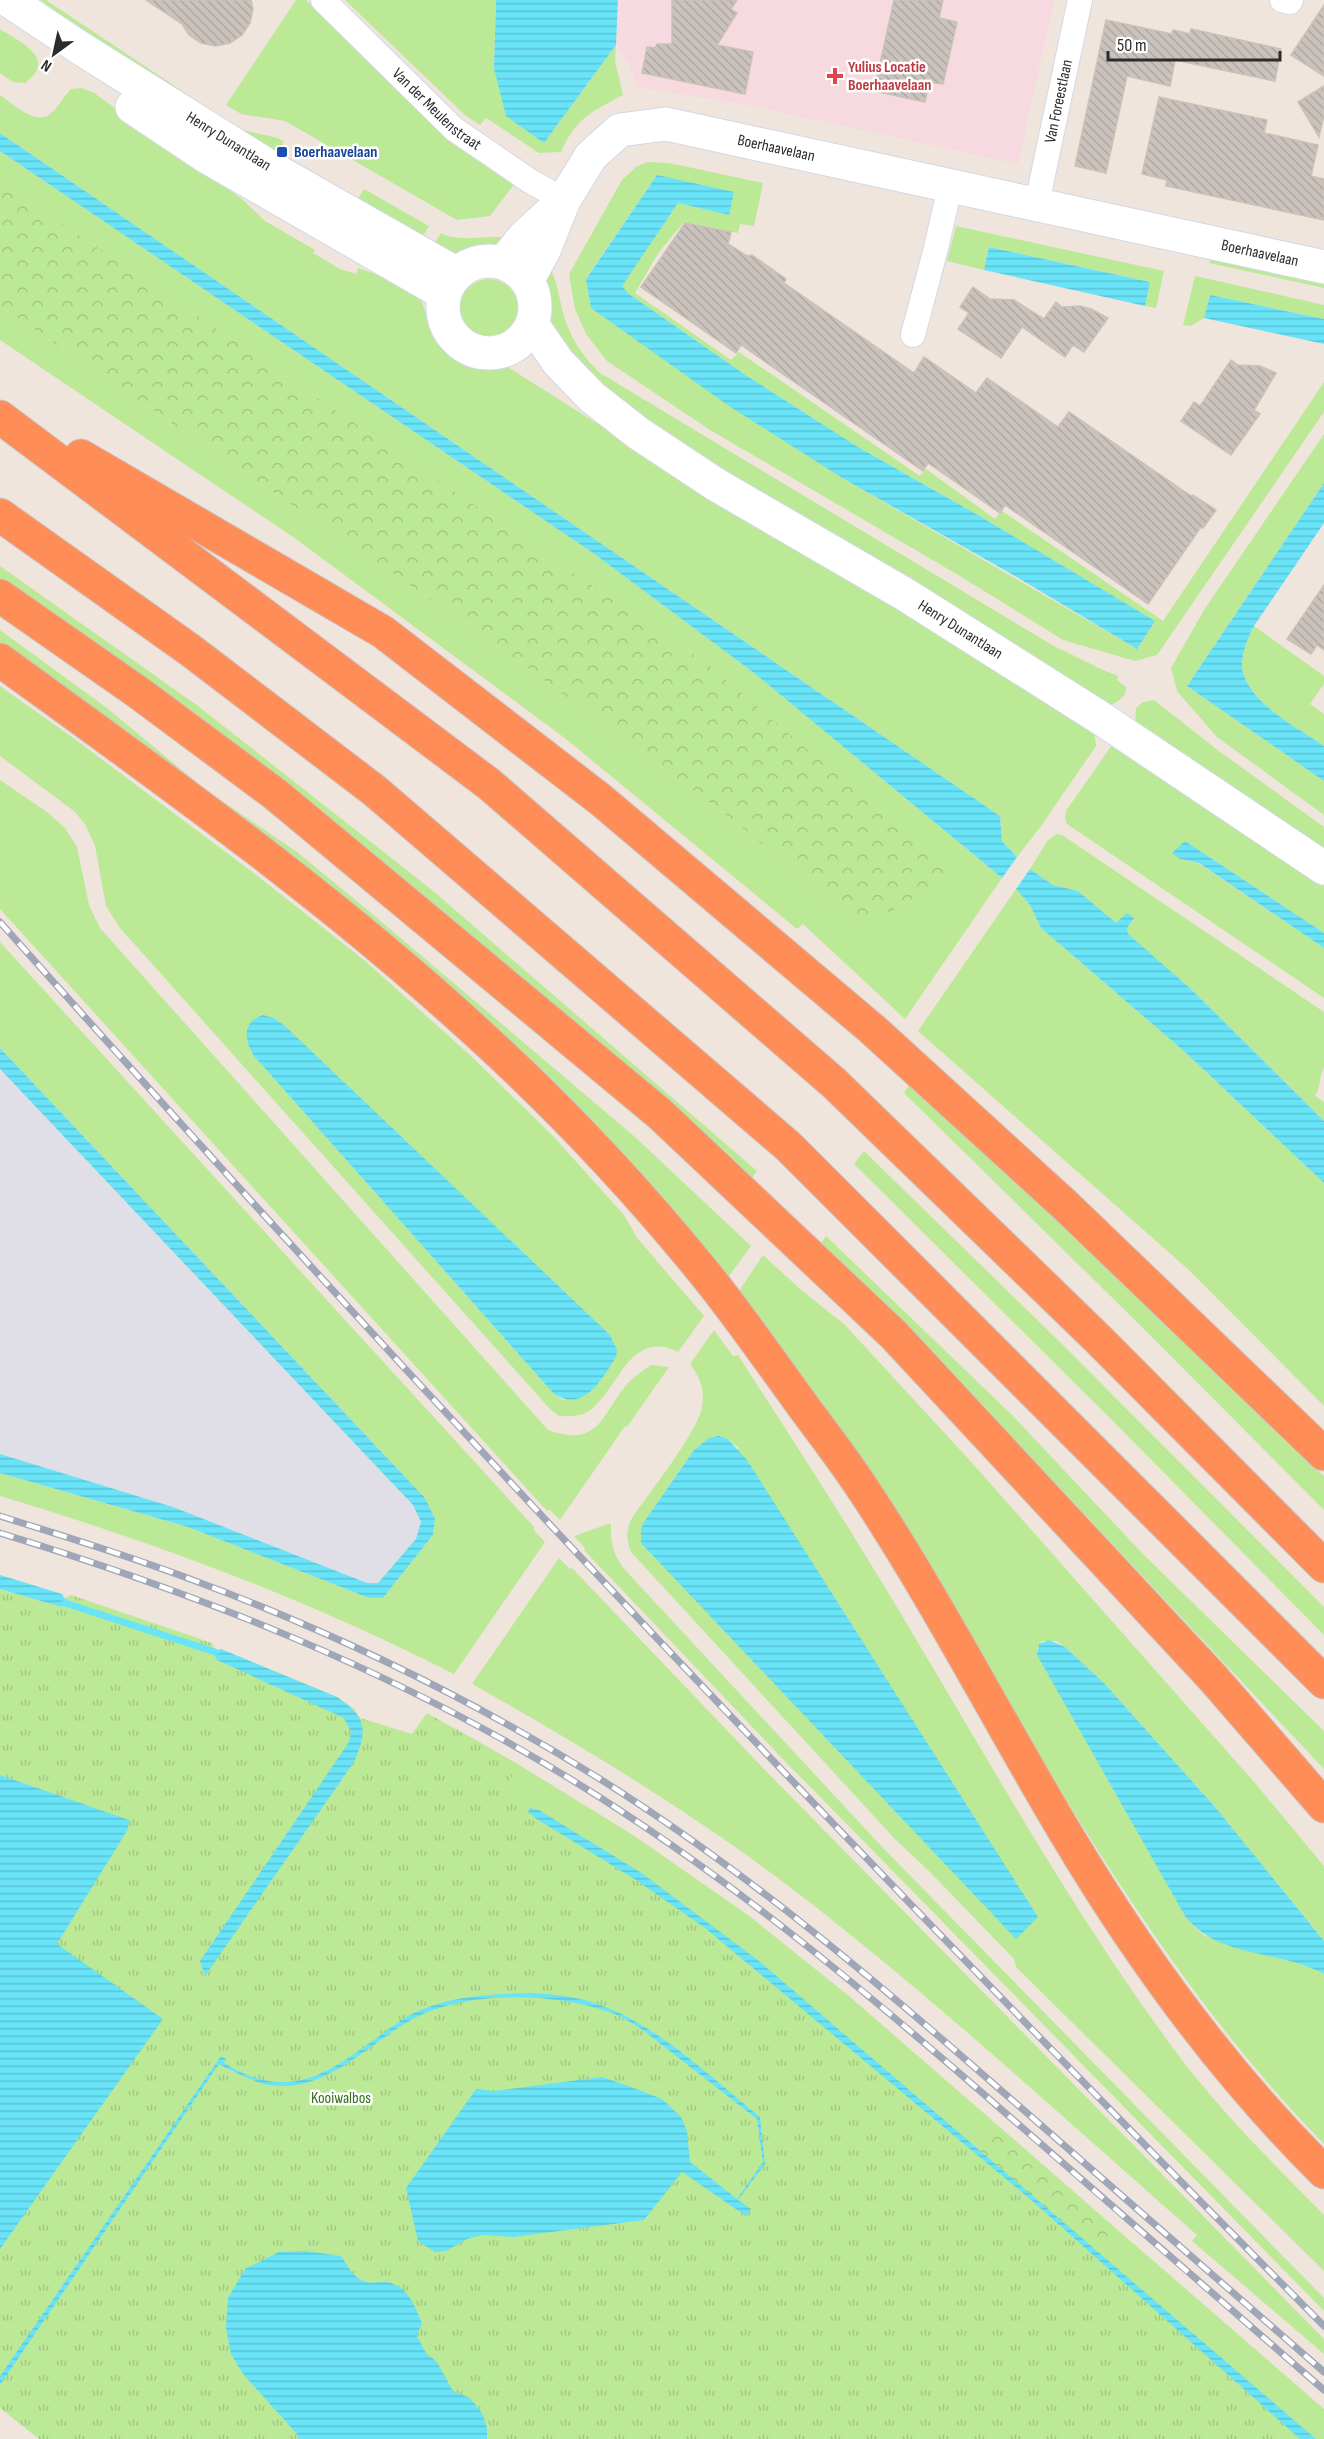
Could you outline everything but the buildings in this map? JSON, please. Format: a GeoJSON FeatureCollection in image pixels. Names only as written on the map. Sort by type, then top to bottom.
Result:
{"type":"FeatureCollection","features":[{"type":"Feature","properties":{"kind":"highway"},"geometry":{"type":"LineString","coordinates":[[0,408],[383,632],[601,800],[872,1029],[1066,1206],[1324,1454]]}},
{"type":"Feature","properties":{"kind":"highway"},"geometry":{"type":"LineString","coordinates":[[0,417],[489,784],[834,1083],[1097,1338],[1324,1566]]}},
{"type":"Feature","properties":{"kind":"highway"},"geometry":{"type":"LineString","coordinates":[[0,515],[190,650],[375,791],[788,1146],[1324,1682]]}},
{"type":"Feature","properties":{"kind":"highway"},"geometry":{"type":"LineString","coordinates":[[0,596],[139,693],[275,794],[660,1114],[894,1335],[1214,1678],[1324,1806]]}},
{"type":"Feature","properties":{"kind":"highway"},"geometry":{"type":"LineString","coordinates":[[0,660],[280,867],[387,952],[484,1038],[595,1149],[704,1272],[743,1322],[863,1489],[931,1599],[1068,1837],[1144,1956],[1220,2059],[1282,2130],[1324,2172]]}},
{"type":"Feature","properties":{"kind":"main road","name":"Henry Dunantlaan"},"geometry":{"type":"LineString","coordinates":[[8,0],[451,284]]}},
{"type":"Feature","properties":{"kind":"main road","name":"Henry Dunantlaan"},"geometry":{"type":"LineString","coordinates":[[0,21],[207,157],[451,284]]}},
{"type":"Feature","properties":{"kind":"main road","name":"Boerhaavelaan"},"geometry":{"type":"LineString","coordinates":[[515,272],[544,250],[564,200],[591,156],[620,130],[666,124],[1324,267]]}},
{"type":"Feature","properties":{"kind":"main road"},"geometry":{"type":"LineString","coordinates":[[478,262],[515,272],[533,295],[535,310],[532,324],[526,335],[509,349],[494,353],[479,352],[465,346],[454,337],[446,324],[443,309],[451,284],[467,267],[478,262]]}},
{"type":"Feature","properties":{"kind":"main road","name":"Henry Dunantlaan"},"geometry":{"type":"LineString","coordinates":[[532,324],[558,362],[592,397],[638,433],[715,484],[906,596],[1115,728],[1324,868]]}},
{"type":"Feature","properties":{"kind":"main road","name":"Henry Dunantlaan"},"geometry":{"type":"LineString","coordinates":[[509,349],[546,375],[592,397]]}},
{"type":"Feature","properties":{"kind":"street","name":"Van der Meulenstraat"},"geometry":{"type":"LineString","coordinates":[[323,0],[454,129],[530,181],[564,200]]}},
{"type":"Feature","properties":{"kind":"street","name":"Van Foreestlaan"},"geometry":{"type":"LineString","coordinates":[[1037,203],[1080,0]]}},
{"type":"Feature","properties":{"kind":"street"},"geometry":{"type":"LineString","coordinates":[[1282,0],[1290,2],[1291,0]]}},
{"type":"Feature","properties":{"kind":"street"},"geometry":{"type":"LineString","coordinates":[[913,335],[950,187]]}},
{"type":"Feature","properties":{"kind":"shaded area","name":"Yulius Locatie Boerhaavelaan"},"geometry":{"type":"Polygon","coordinates":[[[618,0],[1054,0],[1018,164],[747,105],[637,87],[629,64],[616,45],[618,0]]]}},
{"type":"Feature","properties":{"kind":"shaded area"},"geometry":{"type":"Polygon","coordinates":[[[0,1069],[413,1505],[421,1522],[417,1539],[378,1583],[367,1583],[173,1507],[0,1454],[0,1069]]]}},
{"type":"Feature","properties":{"kind":"green space"},"geometry":{"type":"Polygon","coordinates":[[[41,0],[46,0],[239,129],[278,138],[284,142],[279,152],[229,133],[103,49],[41,0]]]}},
{"type":"Feature","properties":{"kind":"green space"},"geometry":{"type":"Polygon","coordinates":[[[296,0],[306,0],[447,136],[515,183],[490,216],[457,220],[285,121],[241,114],[226,105],[296,0]]]}},
{"type":"Feature","properties":{"kind":"green space"},"geometry":{"type":"Polygon","coordinates":[[[345,0],[496,0],[494,68],[544,143],[616,45],[615,61],[623,95],[586,117],[573,131],[561,152],[539,153],[486,118],[480,125],[465,115],[345,0]]]}},
{"type":"Feature","properties":{"kind":"green space"},"geometry":{"type":"Polygon","coordinates":[[[0,29],[26,45],[37,59],[38,66],[35,74],[25,83],[13,82],[0,73],[0,29]]]}},
{"type":"Feature","properties":{"kind":"green space"},"geometry":{"type":"Polygon","coordinates":[[[82,88],[94,93],[242,199],[265,221],[315,250],[313,253],[340,269],[356,274],[358,268],[387,278],[419,295],[436,339],[478,367],[506,366],[718,500],[981,655],[1094,731],[1096,746],[1017,857],[1002,841],[1000,816],[0,133],[0,95],[24,112],[44,117],[53,111],[71,89],[82,88]]]}},
{"type":"Feature","properties":{"kind":"green space"},"geometry":{"type":"Polygon","coordinates":[[[0,151],[593,553],[754,673],[1002,878],[905,1019],[803,924],[797,929],[566,739],[296,539],[0,340],[0,306],[491,641],[733,820],[862,928],[706,663],[0,181],[0,151]]]}},
{"type":"Feature","properties":{"kind":"green space"},"geometry":{"type":"Polygon","coordinates":[[[647,162],[669,163],[763,183],[754,226],[740,224],[738,233],[684,222],[659,252],[635,293],[731,360],[739,352],[920,476],[926,469],[995,519],[1002,511],[1163,621],[1324,382],[1324,412],[1157,655],[1135,661],[1063,640],[960,576],[710,430],[607,361],[586,334],[575,309],[569,274],[622,180],[636,167],[647,162]],[[657,175],[586,278],[844,479],[1137,649],[1154,621],[983,518],[858,447],[747,376],[629,294],[621,286],[678,203],[729,215],[657,175]]]}},
{"type":"Feature","properties":{"kind":"green space"},"geometry":{"type":"Polygon","coordinates":[[[0,181],[706,663],[954,875],[862,928],[733,820],[491,641],[0,306],[0,181]]]}},
{"type":"Feature","properties":{"kind":"green space"},"geometry":{"type":"Polygon","coordinates":[[[364,189],[429,226],[419,243],[358,199],[364,189]]]}},
{"type":"Feature","properties":{"kind":"green space"},"geometry":{"type":"Polygon","coordinates":[[[956,226],[1164,271],[1156,308],[1145,306],[1150,282],[990,247],[984,270],[947,261],[956,226]]]}},
{"type":"Feature","properties":{"kind":"green space"},"geometry":{"type":"Polygon","coordinates":[[[441,233],[458,238],[502,237],[511,239],[498,250],[460,257],[431,249],[441,233]]]}},
{"type":"Feature","properties":{"kind":"green space"},"geometry":{"type":"Polygon","coordinates":[[[1211,259],[1324,279],[1324,288],[1209,263],[1211,259]]]}},
{"type":"Feature","properties":{"kind":"green space"},"geometry":{"type":"Polygon","coordinates":[[[548,264],[572,335],[581,351],[600,373],[1052,645],[1118,676],[1117,680],[1126,687],[1123,697],[1109,706],[772,503],[638,417],[578,368],[545,322],[542,285],[548,264]]]}},
{"type":"Feature","properties":{"kind":"green space"},"geometry":{"type":"Polygon","coordinates":[[[1195,276],[1324,305],[1324,319],[1210,295],[1204,318],[1191,326],[1183,325],[1195,276]]]}},
{"type":"Feature","properties":{"kind":"green space"},"geometry":{"type":"Polygon","coordinates":[[[489,279],[505,284],[513,292],[518,308],[513,324],[505,332],[489,337],[473,332],[465,324],[460,308],[465,292],[473,284],[489,279]]]}},
{"type":"Feature","properties":{"kind":"green space"},"geometry":{"type":"Polygon","coordinates":[[[1324,434],[1324,483],[1187,686],[1324,781],[1324,815],[1217,737],[1177,691],[1171,668],[1204,610],[1324,434]]]}},
{"type":"Feature","properties":{"kind":"green space"},"geometry":{"type":"Polygon","coordinates":[[[0,566],[198,706],[432,890],[757,1171],[749,1182],[0,581],[0,566]]]}},
{"type":"Feature","properties":{"kind":"green space"},"geometry":{"type":"Polygon","coordinates":[[[1254,626],[1324,676],[1324,684],[1310,704],[1324,714],[1324,746],[1279,716],[1258,698],[1250,687],[1244,676],[1242,664],[1246,644],[1254,626]]]}},
{"type":"Feature","properties":{"kind":"green space"},"geometry":{"type":"Polygon","coordinates":[[[0,630],[107,708],[206,790],[297,852],[635,1137],[751,1246],[727,1279],[579,1117],[0,653],[0,630]]]}},
{"type":"Feature","properties":{"kind":"green space"},"geometry":{"type":"Polygon","coordinates":[[[0,686],[251,871],[364,960],[471,1056],[553,1136],[624,1215],[638,1239],[704,1316],[678,1352],[662,1347],[649,1348],[638,1353],[628,1362],[603,1397],[587,1412],[573,1416],[559,1416],[550,1409],[120,928],[106,906],[95,846],[85,824],[74,811],[0,756],[0,686]],[[254,1056],[554,1394],[563,1400],[589,1392],[610,1366],[254,1056]]]}},
{"type":"Feature","properties":{"kind":"green space"},"geometry":{"type":"Polygon","coordinates":[[[1154,700],[1219,751],[1324,827],[1324,854],[1135,725],[1136,708],[1143,702],[1154,700]]]}},
{"type":"Feature","properties":{"kind":"green space"},"geometry":{"type":"Polygon","coordinates":[[[1114,742],[1324,880],[1324,933],[1185,841],[1180,859],[1198,863],[1324,948],[1324,998],[1067,824],[1066,811],[1114,742]]]}},
{"type":"Feature","properties":{"kind":"green space"},"geometry":{"type":"Polygon","coordinates":[[[0,780],[47,812],[65,828],[77,847],[89,905],[100,928],[548,1430],[566,1435],[579,1435],[590,1431],[598,1425],[629,1382],[651,1365],[669,1367],[560,1520],[550,1510],[547,1511],[0,909],[0,780]]]}},
{"type":"Feature","properties":{"kind":"green space"},"geometry":{"type":"Polygon","coordinates":[[[1057,834],[1062,835],[1324,1012],[1324,1068],[1315,1096],[1324,1102],[1324,1121],[1191,989],[1127,934],[1127,928],[1134,918],[1117,924],[1078,891],[1053,885],[1030,869],[1048,840],[1057,834]]]}},
{"type":"Feature","properties":{"kind":"green space"},"geometry":{"type":"Polygon","coordinates":[[[1016,889],[1030,905],[1041,928],[1186,1053],[1324,1183],[1324,1406],[1190,1271],[918,1031],[1016,889]]]}},
{"type":"Feature","properties":{"kind":"green space"},"geometry":{"type":"Polygon","coordinates":[[[0,942],[535,1528],[533,1529],[545,1542],[454,1674],[344,1622],[232,1575],[117,1533],[0,1496],[0,1473],[188,1527],[369,1598],[383,1598],[433,1535],[435,1520],[425,1498],[0,1048],[0,942]]]}},
{"type":"Feature","properties":{"kind":"green space"},"geometry":{"type":"Polygon","coordinates":[[[911,1082],[968,1133],[1324,1476],[1324,1510],[904,1093],[911,1082]]]}},
{"type":"Feature","properties":{"kind":"green space"},"geometry":{"type":"Polygon","coordinates":[[[864,1151],[1063,1345],[1324,1607],[1324,1635],[854,1164],[864,1151]]]}},
{"type":"Feature","properties":{"kind":"green space"},"geometry":{"type":"Polygon","coordinates":[[[826,1236],[1013,1416],[1143,1554],[1324,1731],[1324,1769],[1008,1433],[821,1244],[826,1236]]]}},
{"type":"Feature","properties":{"kind":"green space"},"geometry":{"type":"Polygon","coordinates":[[[763,1255],[800,1289],[845,1325],[974,1465],[1255,1783],[1324,1866],[1324,1941],[1216,1808],[1104,1683],[1065,1647],[1056,1641],[1042,1641],[1037,1649],[1185,1915],[1194,1927],[1205,1936],[1309,1966],[1324,1974],[1324,2144],[1254,2066],[1189,1984],[1129,1898],[1018,1721],[856,1452],[813,1391],[737,1294],[763,1255]]]}},
{"type":"Feature","properties":{"kind":"green space"},"geometry":{"type":"Polygon","coordinates":[[[714,1330],[733,1356],[738,1355],[873,1568],[1065,1888],[1139,2001],[1213,2098],[1324,2215],[1324,2271],[1016,1967],[1014,1959],[895,1839],[631,1552],[627,1535],[632,1518],[683,1446],[699,1417],[703,1401],[702,1389],[697,1374],[690,1364],[714,1330]],[[719,1436],[694,1450],[644,1522],[739,1448],[728,1439],[719,1436]]]}},
{"type":"Feature","properties":{"kind":"green space"},"geometry":{"type":"Polygon","coordinates":[[[611,1523],[613,1549],[627,1572],[884,1849],[1324,2298],[1324,2311],[779,1755],[584,1550],[585,1548],[574,1536],[611,1523]]]}},
{"type":"Feature","properties":{"kind":"green space"},"geometry":{"type":"Polygon","coordinates":[[[559,1558],[570,1569],[572,1568],[764,1769],[1324,2339],[1324,2354],[1192,2241],[1197,2235],[1041,2097],[829,1917],[738,1849],[663,1799],[588,1751],[472,1684],[559,1558]]]}},
{"type":"Feature","properties":{"kind":"green space","name":"Kooiwalbos"},"geometry":{"type":"Polygon","coordinates":[[[0,1589],[61,1607],[65,1598],[71,1595],[212,1643],[216,1651],[221,1649],[337,1697],[354,1709],[360,1718],[412,1734],[427,1713],[519,1765],[509,1781],[537,1809],[530,1808],[528,1812],[636,1880],[705,1928],[1030,2199],[1300,2439],[39,2439],[0,2408],[0,1589]]]}},
{"type":"Feature","properties":{"kind":"green space"},"geometry":{"type":"Polygon","coordinates":[[[456,1729],[633,1835],[748,1915],[849,1996],[994,2122],[932,2211],[324,1892],[456,1729]]]}},
{"type":"Feature","properties":{"kind":"green space"},"geometry":{"type":"Polygon","coordinates":[[[994,2122],[1119,2231],[1049,2337],[932,2211],[994,2122]]]}},
{"type":"Feature","properties":{"kind":"green space"},"geometry":{"type":"Polygon","coordinates":[[[1119,2231],[1324,2409],[1324,2439],[1272,2439],[1049,2337],[1119,2231]]]}},
{"type":"Feature","properties":{"kind":"water"},"geometry":{"type":"Polygon","coordinates":[[[496,0],[618,0],[616,45],[544,143],[506,116],[494,68],[496,0]]]}},
{"type":"Feature","properties":{"kind":"water"},"geometry":{"type":"Polygon","coordinates":[[[0,133],[1000,816],[1002,841],[1017,857],[1002,878],[754,673],[593,553],[0,151],[0,133]]]}},
{"type":"Feature","properties":{"kind":"water"},"geometry":{"type":"Polygon","coordinates":[[[657,175],[734,192],[729,215],[678,203],[622,286],[629,294],[747,376],[858,447],[983,518],[1155,621],[1137,649],[1020,579],[844,479],[729,406],[591,308],[586,279],[657,175]]]}},
{"type":"Feature","properties":{"kind":"water"},"geometry":{"type":"Polygon","coordinates":[[[989,247],[1150,282],[1145,306],[984,270],[989,247]]]}},
{"type":"Feature","properties":{"kind":"water"},"geometry":{"type":"Polygon","coordinates":[[[1210,295],[1324,319],[1324,344],[1204,318],[1210,295]]]}},
{"type":"Feature","properties":{"kind":"water"},"geometry":{"type":"Polygon","coordinates":[[[1324,483],[1324,523],[1254,626],[1246,644],[1242,670],[1258,698],[1279,716],[1324,746],[1324,781],[1187,686],[1324,483]]]}},
{"type":"Feature","properties":{"kind":"water"},"geometry":{"type":"Polygon","coordinates":[[[1185,841],[1324,933],[1324,948],[1199,863],[1180,859],[1172,853],[1185,841]]]}},
{"type":"Feature","properties":{"kind":"water"},"geometry":{"type":"Polygon","coordinates":[[[1030,869],[1053,885],[1078,891],[1116,923],[1127,913],[1134,918],[1127,928],[1128,934],[1191,989],[1324,1121],[1324,1183],[1186,1053],[1041,928],[1030,905],[1016,889],[1030,869]]]}},
{"type":"Feature","properties":{"kind":"water"},"geometry":{"type":"Polygon","coordinates":[[[263,1015],[274,1018],[285,1026],[610,1335],[617,1350],[616,1357],[605,1375],[591,1391],[574,1399],[565,1399],[554,1394],[254,1056],[248,1043],[248,1027],[256,1018],[263,1015]]]}},
{"type":"Feature","properties":{"kind":"water"},"geometry":{"type":"Polygon","coordinates":[[[0,1048],[425,1498],[435,1519],[433,1535],[383,1598],[369,1598],[188,1527],[0,1473],[0,1454],[173,1507],[367,1583],[378,1583],[416,1539],[421,1522],[413,1505],[0,1069],[0,1048]]]}},
{"type":"Feature","properties":{"kind":"water"},"geometry":{"type":"Polygon","coordinates":[[[719,1436],[728,1439],[747,1460],[1038,1917],[1016,1939],[641,1543],[641,1529],[644,1522],[694,1450],[709,1438],[719,1436]]]}},
{"type":"Feature","properties":{"kind":"water"},"geometry":{"type":"Polygon","coordinates":[[[0,1575],[62,1594],[66,1600],[61,1607],[0,1589],[0,1575]]]}},
{"type":"Feature","properties":{"kind":"water"},"geometry":{"type":"Polygon","coordinates":[[[1049,1640],[1065,1647],[1104,1683],[1216,1808],[1324,1941],[1324,1974],[1288,1960],[1250,1952],[1214,1940],[1199,1930],[1185,1916],[1037,1655],[1039,1644],[1049,1640]]]}},
{"type":"Feature","properties":{"kind":"water"},"geometry":{"type":"Polygon","coordinates":[[[221,1649],[337,1697],[354,1711],[362,1725],[363,1733],[354,1762],[205,1976],[200,1961],[349,1742],[351,1732],[344,1718],[217,1660],[214,1655],[221,1649]]]}},
{"type":"Feature","properties":{"kind":"water"},"geometry":{"type":"Polygon","coordinates":[[[0,1775],[129,1820],[128,1829],[57,1944],[163,2019],[0,2249],[0,1775]]]}},
{"type":"Feature","properties":{"kind":"water"},"geometry":{"type":"Polygon","coordinates":[[[530,1808],[539,1810],[643,1874],[759,1961],[1316,2439],[1300,2439],[1030,2199],[705,1928],[636,1880],[535,1818],[528,1812],[530,1808]]]}},
{"type":"Feature","properties":{"kind":"water"},"geometry":{"type":"Polygon","coordinates":[[[533,1993],[588,2001],[612,2009],[635,2021],[679,2050],[760,2117],[765,2164],[738,2200],[751,2209],[746,2216],[682,2172],[644,2220],[513,2237],[482,2235],[467,2239],[446,2251],[435,2252],[418,2241],[406,2188],[476,2089],[494,2091],[602,2077],[662,2099],[681,2117],[687,2131],[690,2162],[737,2199],[763,2162],[757,2119],[644,2031],[624,2019],[581,2004],[557,2000],[506,1997],[455,2004],[411,2020],[350,2062],[318,2079],[301,2084],[283,2086],[265,2084],[219,2064],[0,2385],[0,2376],[221,2056],[226,2059],[224,2063],[246,2075],[267,2081],[286,2082],[304,2079],[322,2073],[340,2063],[406,2017],[430,2006],[474,1996],[533,1993]]]}},
{"type":"Feature","properties":{"kind":"water"},"geometry":{"type":"Polygon","coordinates":[[[305,2251],[341,2256],[352,2272],[363,2281],[394,2284],[405,2292],[422,2323],[417,2336],[426,2353],[437,2362],[453,2391],[470,2398],[482,2413],[487,2428],[487,2439],[299,2439],[243,2374],[231,2354],[226,2328],[228,2298],[245,2269],[279,2252],[305,2251]]]}},
{"type":"Feature","properties":{"kind":"waterway"},"geometry":{"type":"LineString","coordinates":[[65,1603],[215,1652]]}},
{"type":"Feature","properties":{"kind":"railway"},"geometry":{"type":"LineString","coordinates":[[0,922],[324,1280],[652,1633],[986,1982],[1324,2326]]}},
{"type":"Feature","properties":{"kind":"railway"},"geometry":{"type":"LineString","coordinates":[[0,1516],[174,1573],[250,1602],[353,1646],[503,1722],[600,1779],[654,1814],[758,1889],[858,1968],[1324,2372]]}},
{"type":"Feature","properties":{"kind":"railway"},"geometry":{"type":"LineString","coordinates":[[0,1533],[149,1582],[222,1609],[365,1670],[504,1740],[631,1818],[744,1897],[852,1982],[1324,2390]]}},
{"type":"Feature","properties":{"kind":"place","name":"Yulius Locatie Boerhaavelaan"},"geometry":{"type":"Point","coordinates":[835,76]}},
{"type":"Feature","properties":{"kind":"place","name":"Boerhaavelaan"},"geometry":{"type":"Point","coordinates":[282,152]}}]}
